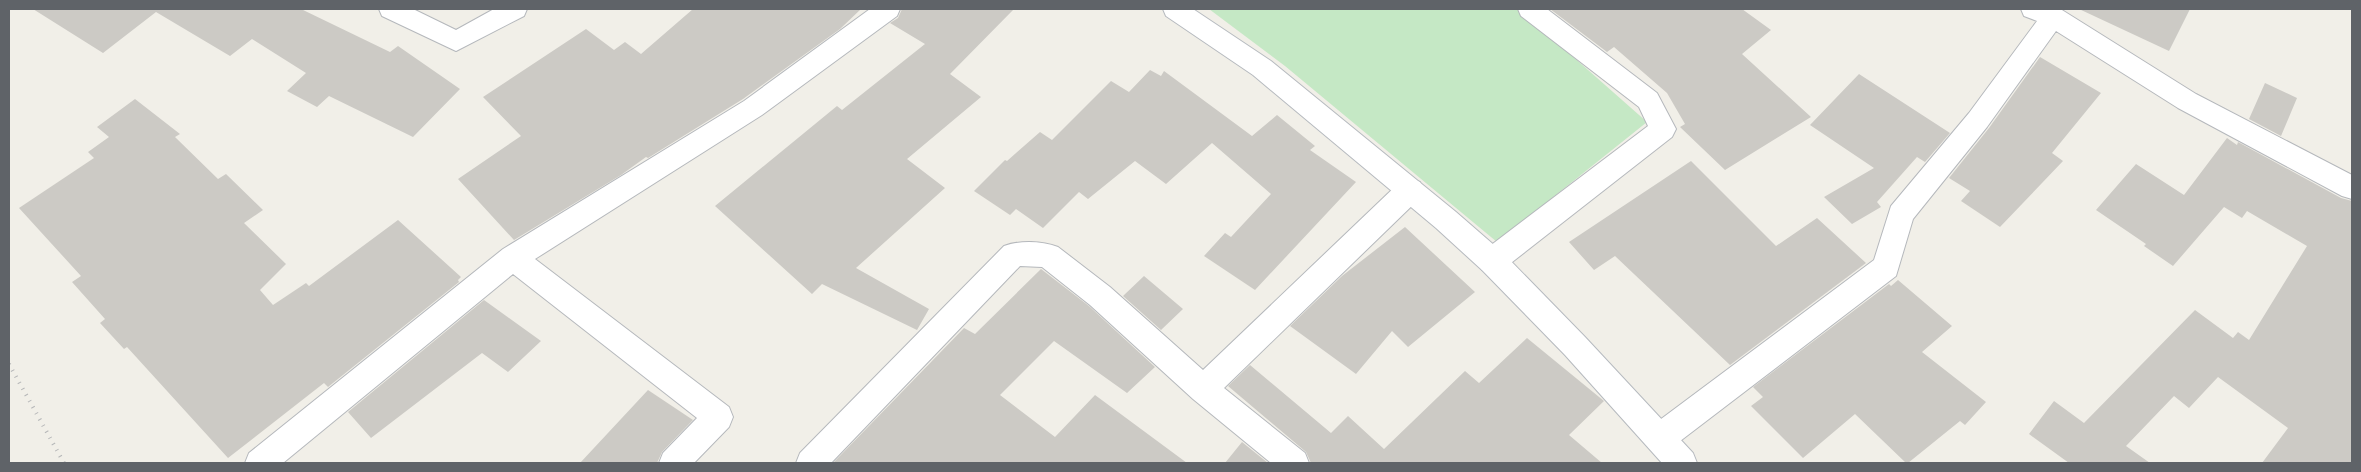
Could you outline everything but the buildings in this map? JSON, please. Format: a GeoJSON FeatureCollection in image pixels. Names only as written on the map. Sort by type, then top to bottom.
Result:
{"type":"FeatureCollection","features":[{"type":"Feature","properties":{"kind":"street"},"geometry":{"type":"LineString","coordinates":[[390,9],[456,41],[515,9]]}},
{"type":"Feature","properties":{"kind":"street"},"geometry":{"type":"LineString","coordinates":[[260,463],[513,258],[753,108],[888,9]]}},
{"type":"Feature","properties":{"kind":"street"},"geometry":{"type":"LineString","coordinates":[[1176,9],[1262,68],[1410,190],[1492,261],[1575,346],[1682,463]]}},
{"type":"Feature","properties":{"kind":"street"},"geometry":{"type":"LineString","coordinates":[[1492,261],[1663,129],[1648,100],[1530,9]]}},
{"type":"Feature","properties":{"kind":"street"},"geometry":{"type":"LineString","coordinates":[[1660,438],[1886,267],[1901,214],[1978,120],[2043,13],[2187,101],[2352,188]]}},
{"type":"Feature","properties":{"kind":"street"},"geometry":{"type":"LineString","coordinates":[[1203,390],[1410,190]]}},
{"type":"Feature","properties":{"kind":"street"},"geometry":{"type":"LineString","coordinates":[[811,463],[1014,254],[1048,255],[1100,296],[1203,390],[1294,463]]}},
{"type":"Feature","properties":{"kind":"street"},"geometry":{"type":"LineString","coordinates":[[513,258],[718,417],[674,463]]}},
{"type":"Feature","properties":{"kind":"green space"},"geometry":{"type":"Polygon","coordinates":[[[1209,9],[1519,9],[1647,122],[1497,242],[1285,66],[1209,9]]]}},
{"type":"Feature","properties":{"kind":"railway"},"geometry":{"type":"LineString","coordinates":[[9,364],[64,463]]}}]}
